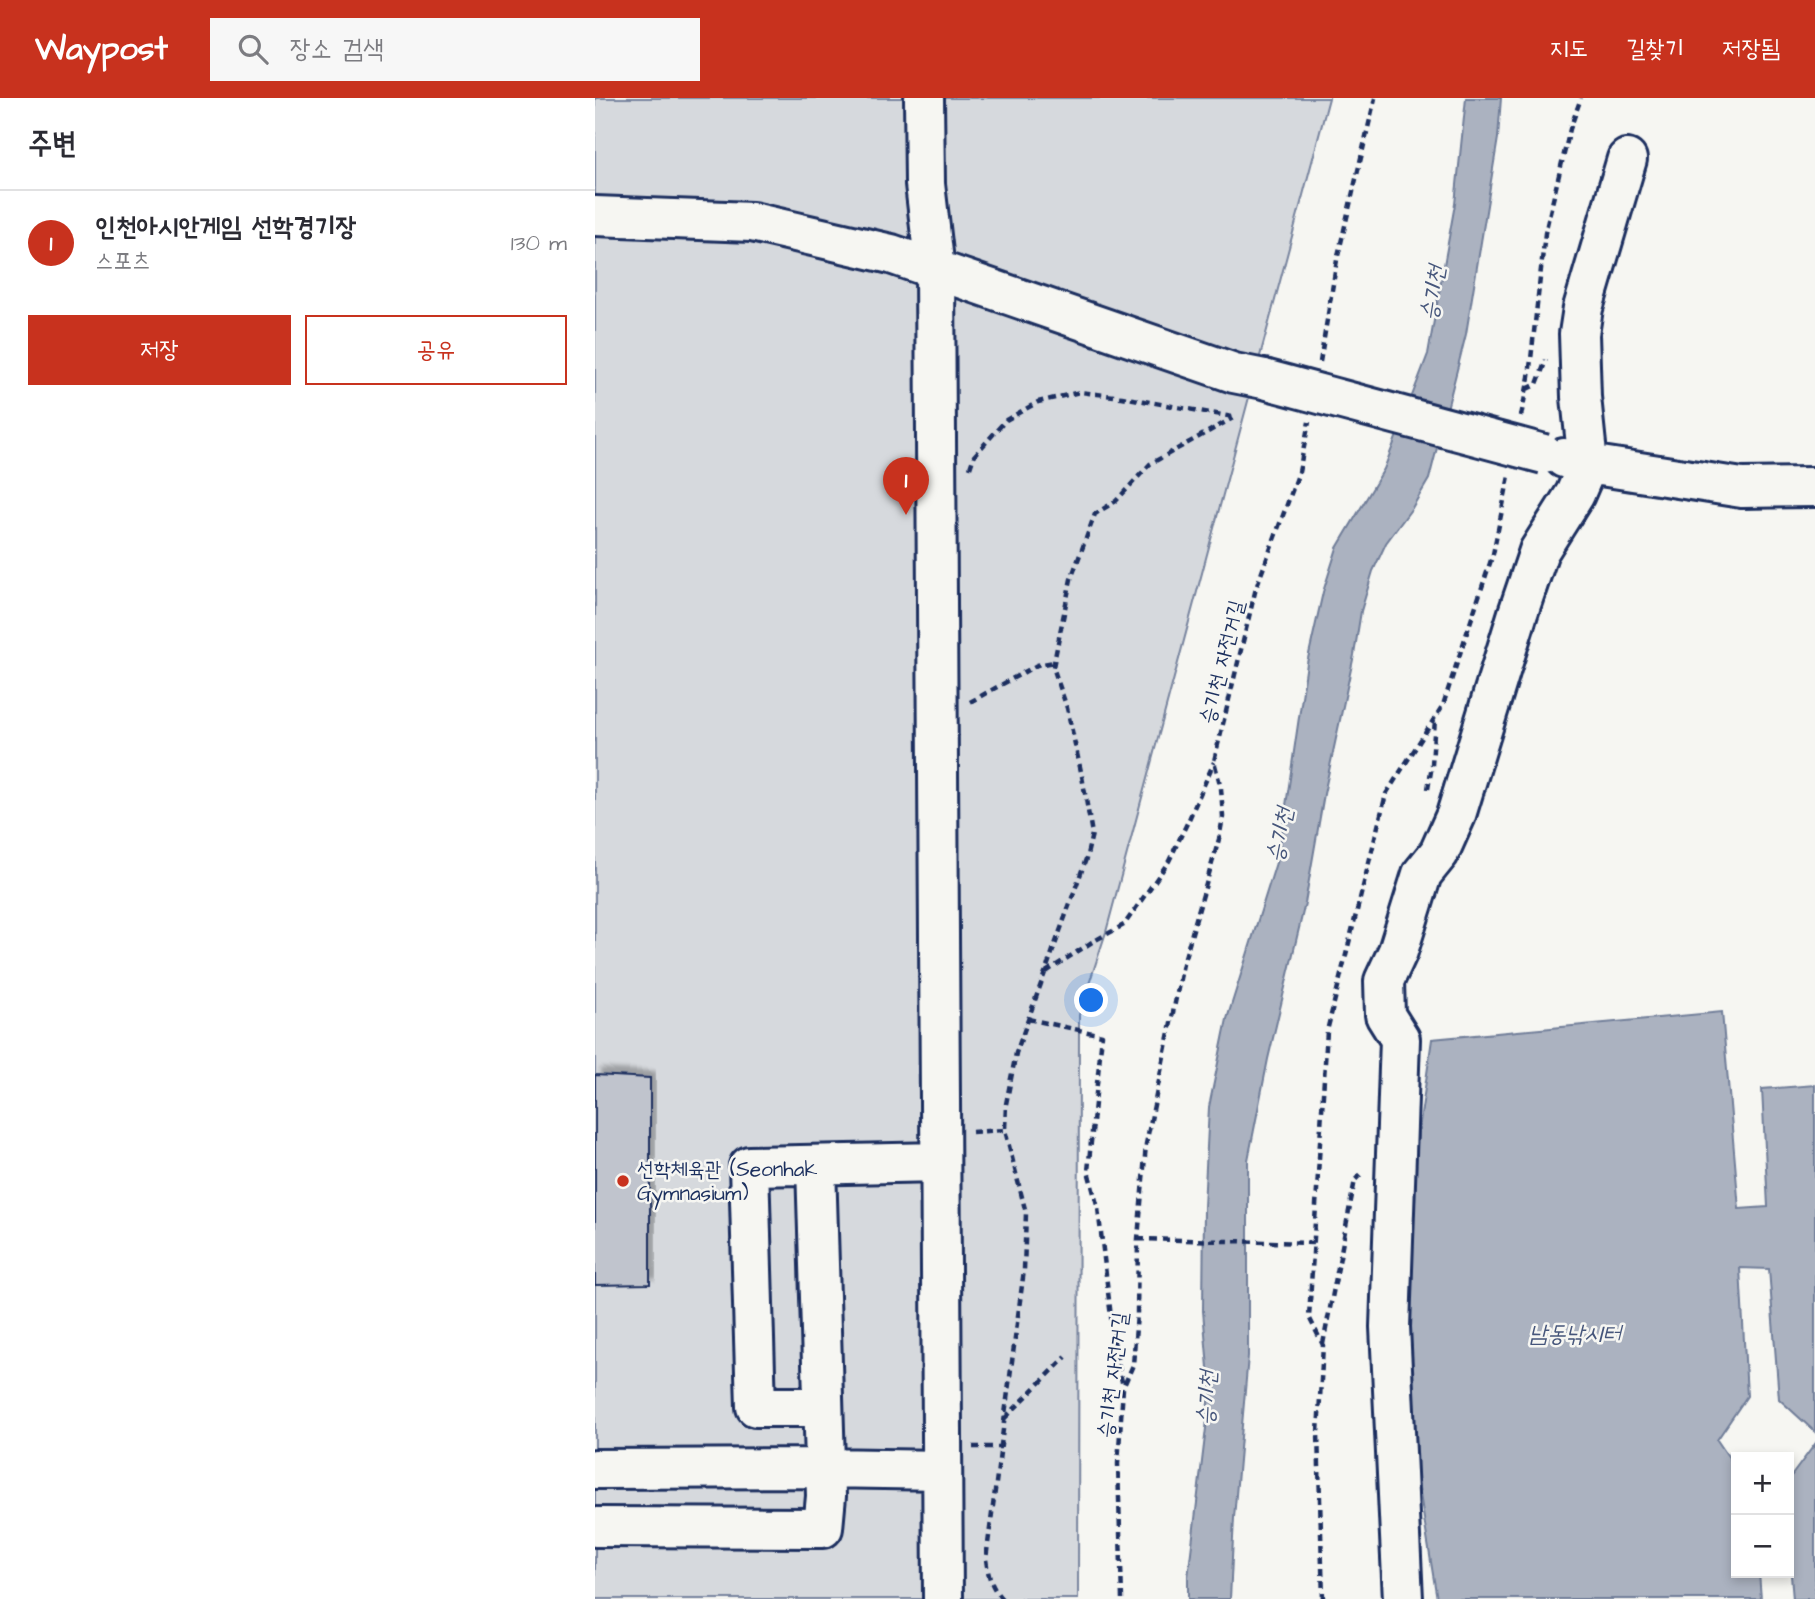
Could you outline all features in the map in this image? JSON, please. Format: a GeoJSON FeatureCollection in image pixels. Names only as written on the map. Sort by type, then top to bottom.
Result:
{"type":"FeatureCollection","features":[{"type":"Feature","properties":{"kind":"street"},"geometry":{"type":"LineString","coordinates":[[924,98],[925,184],[935,270],[940,1162],[955,1459],[943,1599]]}},
{"type":"Feature","properties":{"kind":"street"},"geometry":{"type":"LineString","coordinates":[[1403,1599],[1390,1327],[1400,1039],[1385,1015],[1384,981],[1398,951],[1422,874],[1439,853],[1456,815],[1539,551],[1575,494],[1588,464],[1581,397],[1579,334],[1583,308],[1627,159]]}},
{"type":"Feature","properties":{"kind":"street"},"geometry":{"type":"LineString","coordinates":[[595,216],[753,222],[891,254],[1234,373],[1544,454],[1588,464],[1742,488],[1815,487]]}},
{"type":"Feature","properties":{"kind":"street"},"geometry":{"type":"LineString","coordinates":[[823,1407],[756,1407],[749,1166],[940,1162]]}},
{"type":"Feature","properties":{"kind":"street"},"geometry":{"type":"LineString","coordinates":[[595,1527],[823,1528],[826,1496],[816,1165]]}},
{"type":"Feature","properties":{"kind":"street"},"geometry":{"type":"LineString","coordinates":[[595,1469],[825,1468],[955,1459]]}},
{"type":"Feature","properties":{"kind":"path"},"geometry":{"type":"LineString","coordinates":[[1318,372],[1338,260],[1375,98]]}},
{"type":"Feature","properties":{"kind":"path"},"geometry":{"type":"LineString","coordinates":[[967,477],[974,456],[1006,419],[1038,402],[1080,392],[1233,417],[1150,464],[1116,501],[1095,514],[1071,579],[1053,667],[1070,722],[1092,834],[1086,859],[1016,1053],[1006,1104],[1005,1130],[1025,1213],[1024,1270],[986,1559],[988,1575],[994,1590],[1002,1599]]}},
{"type":"Feature","properties":{"kind":"path","name":"승기천 자전거길"},"geometry":{"type":"LineString","coordinates":[[1122,1599],[1118,1464],[1123,1388],[1133,1365],[1138,1239],[1146,1144],[1183,964],[1223,817],[1221,788],[1215,761],[1256,588],[1299,472],[1311,411]]}},
{"type":"Feature","properties":{"kind":"path"},"geometry":{"type":"LineString","coordinates":[[960,708],[1037,665],[1054,662]]}},
{"type":"Feature","properties":{"kind":"path"},"geometry":{"type":"LineString","coordinates":[[1043,973],[1123,925],[1169,860],[1215,761]]}},
{"type":"Feature","properties":{"kind":"path"},"geometry":{"type":"LineString","coordinates":[[1028,1019],[1102,1035],[1088,1171],[1098,1208],[1114,1342],[1123,1388]]}},
{"type":"Feature","properties":{"kind":"path"},"geometry":{"type":"LineString","coordinates":[[964,1133],[1005,1130]]}},
{"type":"Feature","properties":{"kind":"path"},"geometry":{"type":"LineString","coordinates":[[1323,1345],[1355,1180],[1396,1142]]}},
{"type":"Feature","properties":{"kind":"path"},"geometry":{"type":"LineString","coordinates":[[1138,1239],[1313,1243]]}},
{"type":"Feature","properties":{"kind":"path"},"geometry":{"type":"LineString","coordinates":[[1005,1418],[1066,1356]]}},
{"type":"Feature","properties":{"kind":"path"},"geometry":{"type":"LineString","coordinates":[[955,1459],[1001,1447]]}},
{"type":"Feature","properties":{"kind":"shaded area"},"geometry":{"type":"Polygon","coordinates":[[[595,98],[1329,98],[1106,932],[1079,1015],[1078,1599],[595,1599],[595,98]]]}},
{"type":"Feature","properties":{"kind":"water"},"geometry":{"type":"Polygon","coordinates":[[[1466,98],[1501,98],[1498,138],[1466,334],[1429,479],[1386,543],[1373,571],[1361,611],[1305,903],[1268,1059],[1248,1160],[1248,1356],[1230,1599],[1188,1599],[1209,1379],[1203,1311],[1209,1107],[1227,1019],[1279,853],[1307,663],[1323,592],[1337,548],[1384,469],[1428,354],[1455,204],[1466,98]]]}},
{"type":"Feature","properties":{"kind":"water","name":"남동낚시터"},"geometry":{"type":"Polygon","coordinates":[[[1722,1012],[1739,1209],[1768,1207],[1762,1089],[1815,1085],[1815,1432],[1779,1399],[1769,1269],[1740,1268],[1747,1396],[1717,1440],[1731,1461],[1731,1578],[1759,1578],[1761,1599],[1437,1599],[1408,1420],[1406,1220],[1432,1039],[1722,1012]]]}},
{"type":"Feature","properties":{"kind":"water"},"geometry":{"type":"Polygon","coordinates":[[[1815,1444],[1815,1599],[1793,1599],[1794,1472],[1815,1444]]]}},
{"type":"Feature","properties":{"kind":"building","name":"선학체육관 (Seonhak Gymnasium)"},"geometry":{"type":"Polygon","coordinates":[[[595,1075],[650,1078],[650,1284],[595,1285],[595,1075]]]}},
{"type":"Feature","properties":{"kind":"place","name":"인천아시안게임 선학경기장"},"geometry":{"type":"Point","coordinates":[906,515]}},
{"type":"Feature","properties":{"kind":"place","name":"선학체육관 (Seonhak Gymnasium)"},"geometry":{"type":"Point","coordinates":[623,1181]}},
{"type":"Feature","properties":{"kind":"water label","name":"승기천"},"geometry":{"type":"Point","coordinates":[1433,293]}},
{"type":"Feature","properties":{"kind":"water label","name":"승기천"},"geometry":{"type":"Point","coordinates":[1280,835]}},
{"type":"Feature","properties":{"kind":"water label","name":"승기천"},"geometry":{"type":"Point","coordinates":[1207,1398]}}]}
